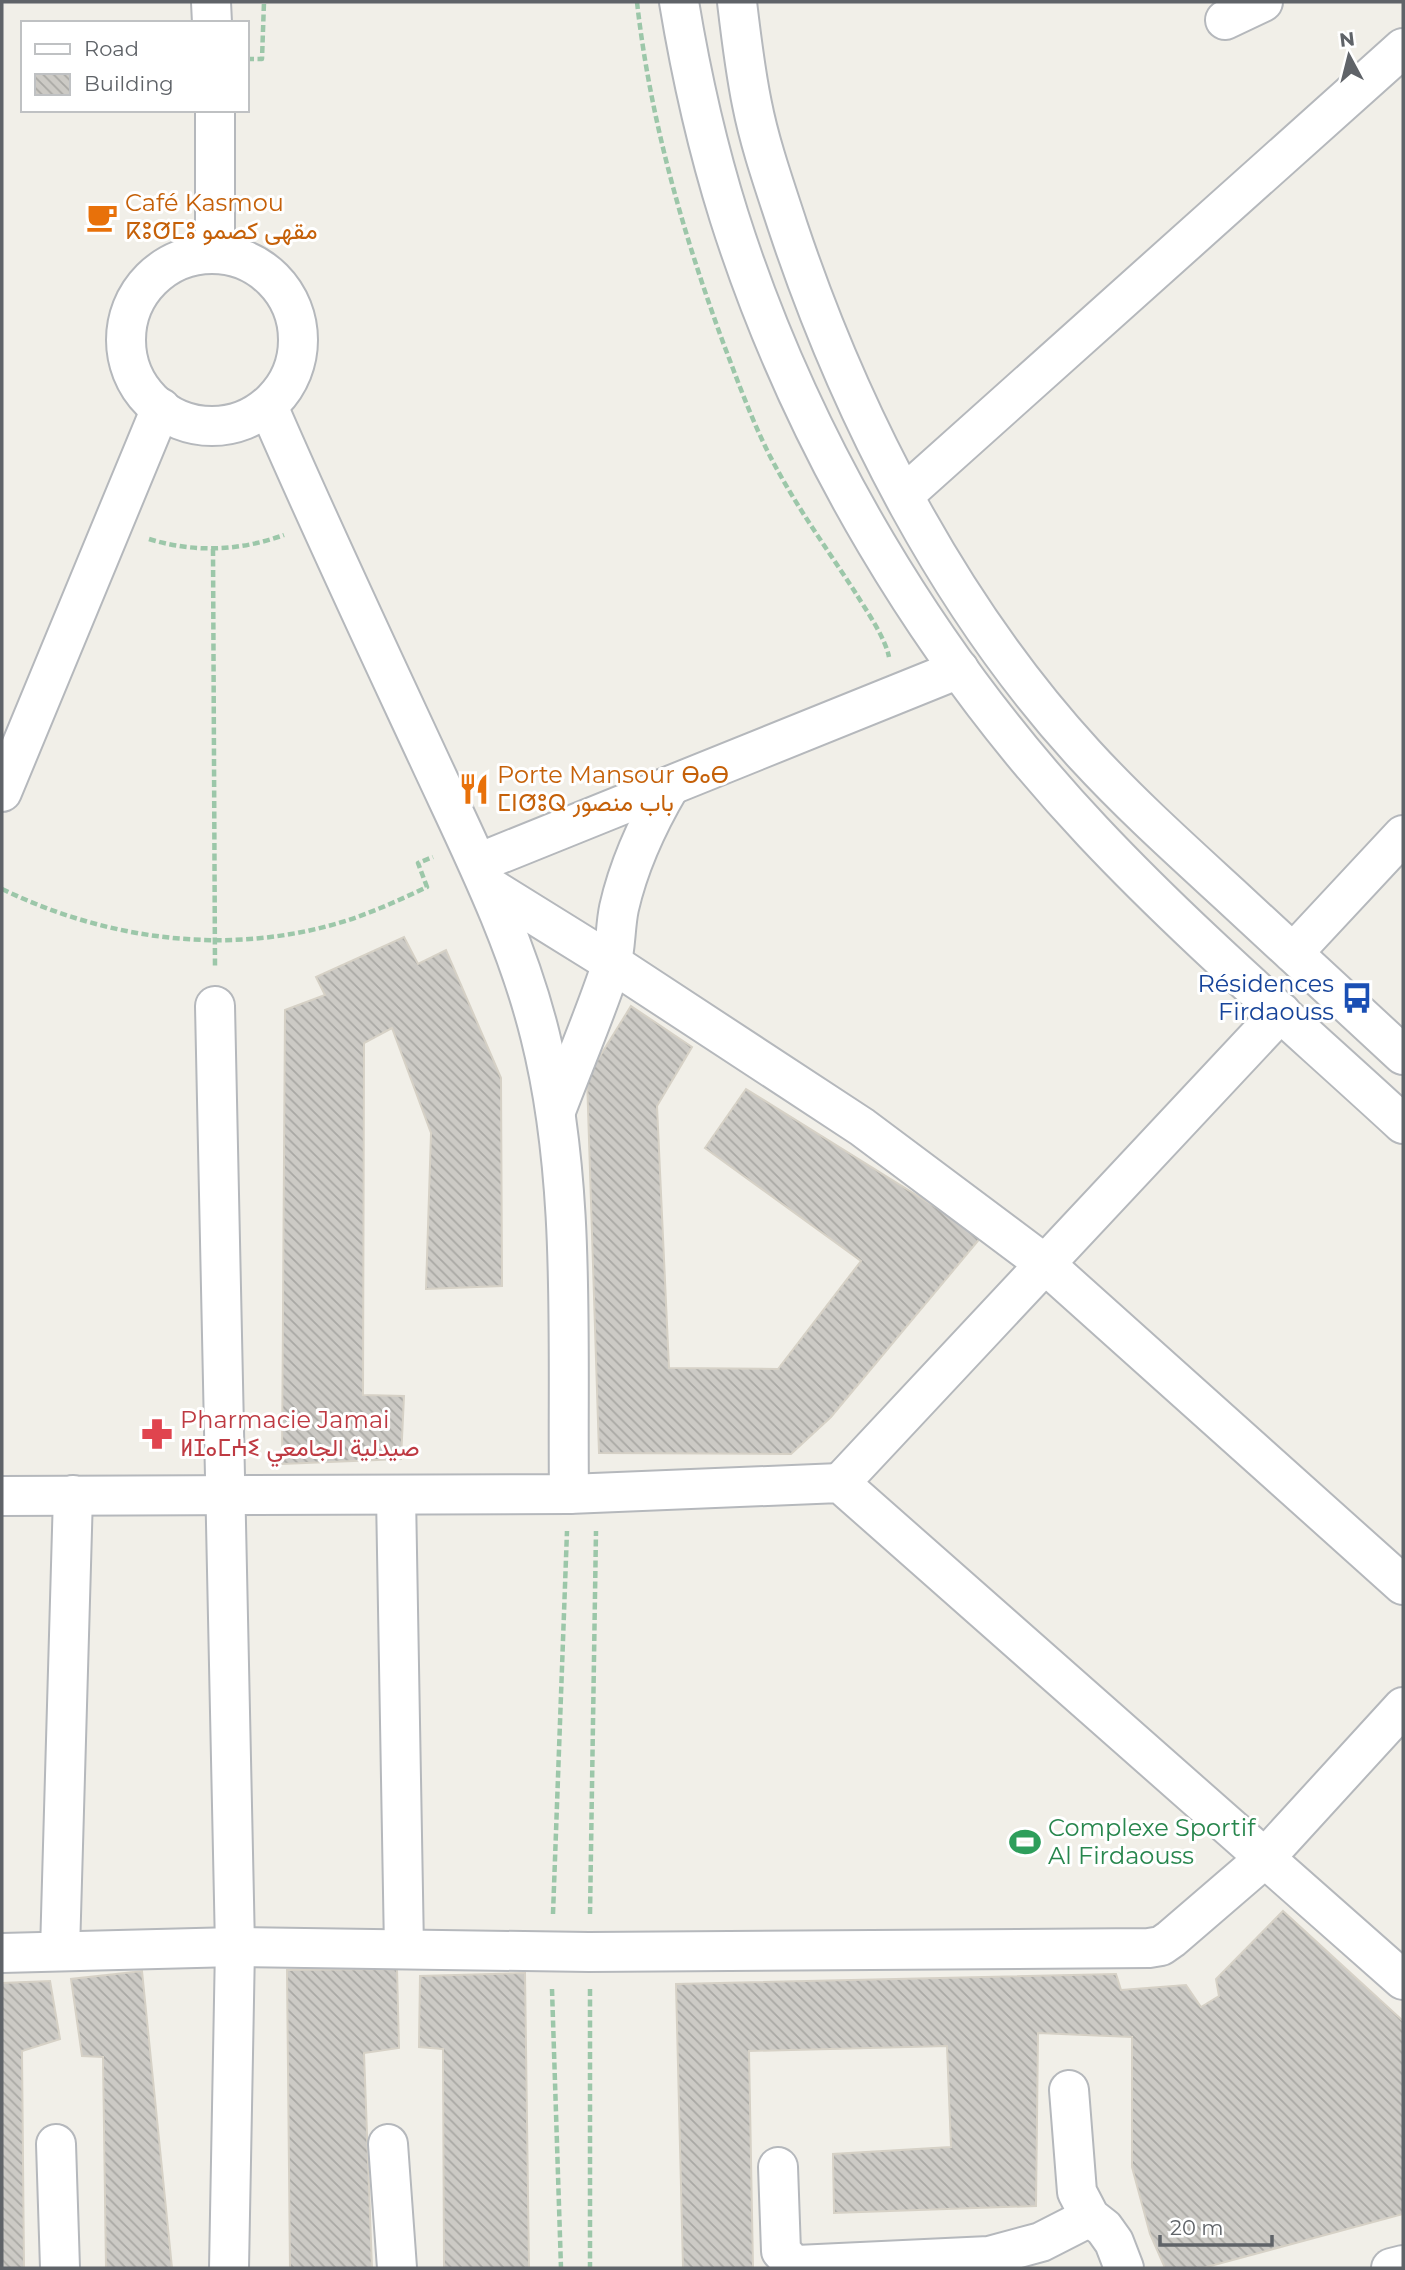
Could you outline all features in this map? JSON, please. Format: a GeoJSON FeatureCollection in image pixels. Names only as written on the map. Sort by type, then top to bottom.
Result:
{"type":"FeatureCollection","features":[{"type":"Feature","properties":{"kind":"street"},"geometry":{"type":"LineString","coordinates":[[211,2],[212,21]]}},
{"type":"Feature","properties":{"kind":"street"},"geometry":{"type":"LineString","coordinates":[[679,2],[687,52],[706,134],[752,284],[809,417],[890,565],[960,669],[1039,772],[1093,832],[1149,889],[1403,1124]]}},
{"type":"Feature","properties":{"kind":"street"},"geometry":{"type":"LineString","coordinates":[[737,2],[752,106],[800,262],[849,384],[904,495],[969,605],[1005,657],[1085,755],[1128,799],[1403,1055]]}},
{"type":"Feature","properties":{"kind":"street"},"geometry":{"type":"LineString","coordinates":[[1225,20],[1263,2]]}},
{"type":"Feature","properties":{"kind":"street"},"geometry":{"type":"LineString","coordinates":[[904,495],[1403,48]]}},
{"type":"Feature","properties":{"kind":"street"},"geometry":{"type":"LineString","coordinates":[[215,112],[215,254]]}},
{"type":"Feature","properties":{"kind":"street"},"geometry":{"type":"LineString","coordinates":[[215,254],[240,259],[263,271],[282,289],[294,312],[299,337],[296,363],[285,386],[268,406],[247,419],[222,426],[197,425],[173,417],[150,400],[133,376],[126,348],[128,319],[140,293],[160,272],[186,258],[215,254]]}},
{"type":"Feature","properties":{"kind":"street"},"geometry":{"type":"LineString","coordinates":[[268,406],[317,519],[478,864],[517,959],[537,1022],[556,1111],[566,1205],[583,1493]]}},
{"type":"Feature","properties":{"kind":"street"},"geometry":{"type":"LineString","coordinates":[[2,792],[161,408]]}},
{"type":"Feature","properties":{"kind":"street"},"geometry":{"type":"LineString","coordinates":[[478,864],[960,669]]}},
{"type":"Feature","properties":{"kind":"street"},"geometry":{"type":"LineString","coordinates":[[556,1111],[612,963],[615,926],[623,888],[640,841],[670,786]]}},
{"type":"Feature","properties":{"kind":"street"},"geometry":{"type":"LineString","coordinates":[[1293,953],[1403,835]]}},
{"type":"Feature","properties":{"kind":"street"},"geometry":{"type":"LineString","coordinates":[[478,864],[612,963],[862,1127],[1045,1264],[1403,1584]]}},
{"type":"Feature","properties":{"kind":"street"},"geometry":{"type":"LineString","coordinates":[[215,1006],[235,1947],[229,2268]]}},
{"type":"Feature","properties":{"kind":"street"},"geometry":{"type":"LineString","coordinates":[[840,1483],[1281,1012]]}},
{"type":"Feature","properties":{"kind":"street"},"geometry":{"type":"LineString","coordinates":[[2,1496],[583,1493],[840,1483],[1403,1980]]}},
{"type":"Feature","properties":{"kind":"street"},"geometry":{"type":"LineString","coordinates":[[396,1495],[404,1950]]}},
{"type":"Feature","properties":{"kind":"street"},"geometry":{"type":"LineString","coordinates":[[60,1951],[73,1496]]}},
{"type":"Feature","properties":{"kind":"street"},"geometry":{"type":"LineString","coordinates":[[2,1953],[235,1947],[589,1952],[1161,1946],[1264,1859],[1403,1707]]}},
{"type":"Feature","properties":{"kind":"street"},"geometry":{"type":"LineString","coordinates":[[1069,2090],[1077,2192],[1090,2217],[1104,2228],[1114,2242],[1124,2268]]}},
{"type":"Feature","properties":{"kind":"street"},"geometry":{"type":"LineString","coordinates":[[56,2144],[60,2268]]}},
{"type":"Feature","properties":{"kind":"street"},"geometry":{"type":"LineString","coordinates":[[388,2144],[397,2268]]}},
{"type":"Feature","properties":{"kind":"street"},"geometry":{"type":"LineString","coordinates":[[778,2167],[780,2244],[785,2257],[797,2264],[841,2266],[989,2256],[1041,2242],[1090,2217]]}},
{"type":"Feature","properties":{"kind":"street"},"geometry":{"type":"LineString","coordinates":[[1391,2268],[1403,2265]]}},
{"type":"Feature","properties":{"kind":"path"},"geometry":{"type":"LineString","coordinates":[[248,59],[262,59],[264,2]]}},
{"type":"Feature","properties":{"kind":"path"},"geometry":{"type":"LineString","coordinates":[[637,2],[642,48],[660,134],[685,231],[729,357],[778,471],[867,612],[887,649],[889,661]]}},
{"type":"Feature","properties":{"kind":"path"},"geometry":{"type":"LineString","coordinates":[[115,519],[136,535],[161,543],[214,549],[265,542],[317,519]]}},
{"type":"Feature","properties":{"kind":"path"},"geometry":{"type":"LineString","coordinates":[[214,549],[215,1006]]}},
{"type":"Feature","properties":{"kind":"path"},"geometry":{"type":"LineString","coordinates":[[2,889],[55,913],[107,928],[161,938],[215,940],[271,937],[327,926],[381,908],[427,887],[418,863],[478,864]]}},
{"type":"Feature","properties":{"kind":"path"},"geometry":{"type":"LineString","coordinates":[[561,2268],[551,1952],[583,1493]]}},
{"type":"Feature","properties":{"kind":"path"},"geometry":{"type":"LineString","coordinates":[[583,1493],[590,2268]]}},
{"type":"Feature","properties":{"kind":"building"},"geometry":{"type":"Polygon","coordinates":[[[404,937],[418,964],[446,950],[501,1078],[502,1286],[426,1289],[431,1133],[392,1028],[364,1043],[363,1395],[404,1396],[401,1459],[282,1464],[285,1010],[325,995],[316,977],[404,937]]]}},
{"type":"Feature","properties":{"kind":"building"},"geometry":{"type":"Polygon","coordinates":[[[631,1006],[692,1047],[657,1106],[669,1368],[778,1369],[861,1261],[705,1148],[746,1089],[982,1236],[831,1417],[791,1454],[599,1453],[587,1077],[631,1006]]]}},
{"type":"Feature","properties":{"kind":"building"},"geometry":{"type":"Polygon","coordinates":[[[1283,1911],[1403,2021],[1403,2214],[1203,2268],[1165,2268],[1150,2234],[1132,2167],[1132,2037],[1038,2033],[1036,2206],[834,2213],[833,2154],[951,2147],[947,2046],[749,2051],[753,2268],[683,2268],[676,1984],[1116,1974],[1121,1990],[1186,1985],[1201,2007],[1219,1996],[1216,1979],[1283,1911]]]}},
{"type":"Feature","properties":{"kind":"building"},"geometry":{"type":"Polygon","coordinates":[[[397,1969],[399,2048],[364,2053],[372,2268],[290,2268],[287,1970],[397,1969]]]}},
{"type":"Feature","properties":{"kind":"building"},"geometry":{"type":"Polygon","coordinates":[[[142,1971],[172,2268],[106,2268],[103,2057],[82,2056],[71,1979],[142,1971]]]}},
{"type":"Feature","properties":{"kind":"building"},"geometry":{"type":"Polygon","coordinates":[[[525,1973],[529,2268],[444,2268],[443,2049],[419,2047],[420,1976],[525,1973]]]}},
{"type":"Feature","properties":{"kind":"building"},"geometry":{"type":"Polygon","coordinates":[[[50,1981],[60,2039],[22,2051],[24,2268],[2,2268],[2,1983],[50,1981]]]}},
{"type":"Feature","properties":{"kind":"place","name":"Café Kasmou ⴽⵓⵚⵎⵓ مقهى كصمو"},"geometry":{"type":"Point","coordinates":[102,217]}},
{"type":"Feature","properties":{"kind":"place","name":"Porte Mansour ⴱⴰⴱ ⵎⵏⵚⵓⵕ باب منصور"},"geometry":{"type":"Point","coordinates":[474,789]}},
{"type":"Feature","properties":{"kind":"place","name":"Résidences Firdaouss"},"geometry":{"type":"Point","coordinates":[1357,998]}},
{"type":"Feature","properties":{"kind":"place","name":"Pharmacie Jamai ⵍⵊⴰⵎⵄⵉ صيدلية الجامعي"},"geometry":{"type":"Point","coordinates":[157,1434]}},
{"type":"Feature","properties":{"kind":"place","name":"Complexe Sportif Al Firdaouss"},"geometry":{"type":"Point","coordinates":[1025,1842]}}]}
